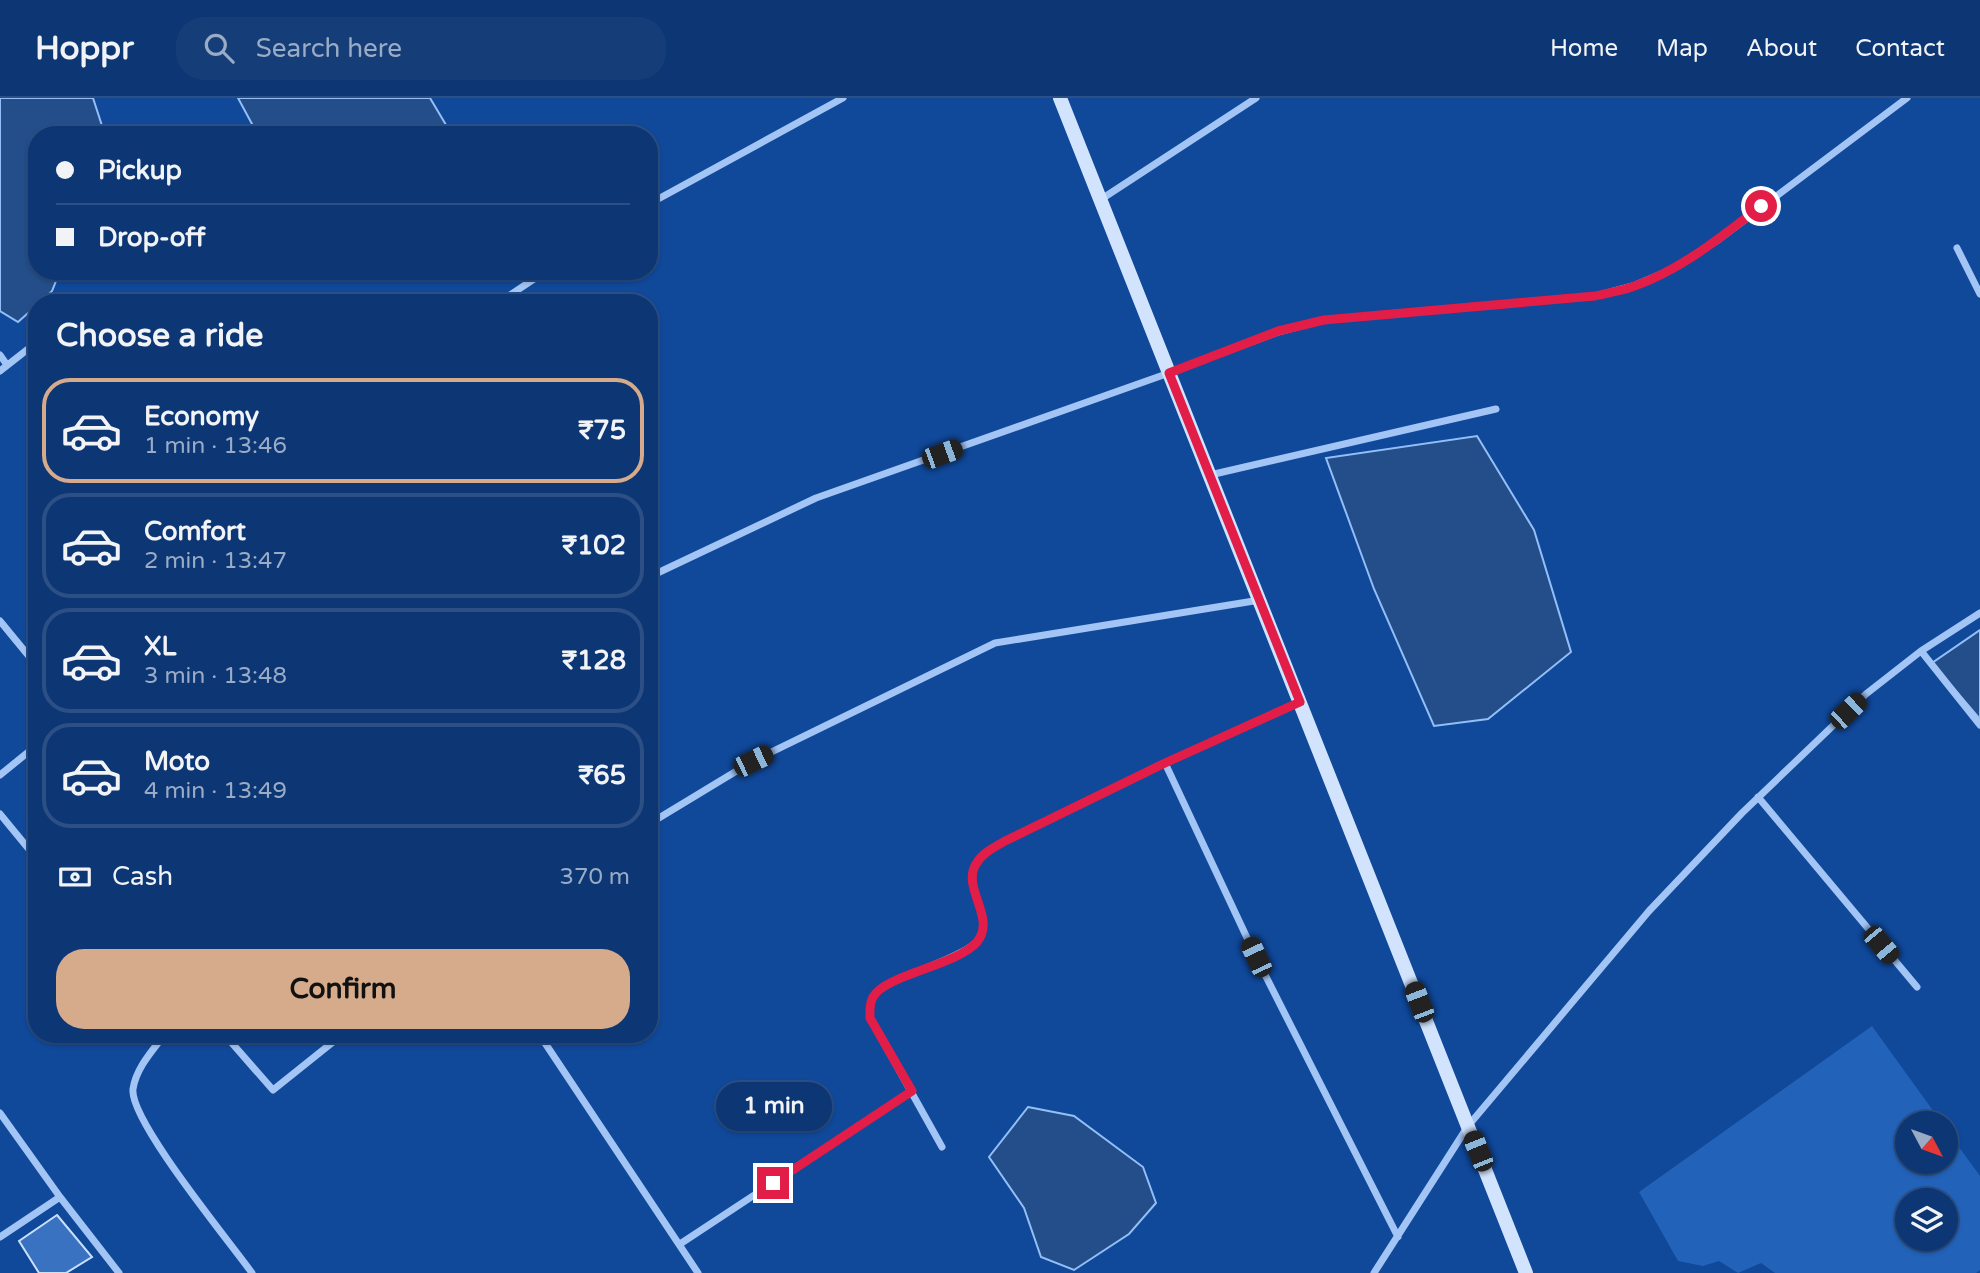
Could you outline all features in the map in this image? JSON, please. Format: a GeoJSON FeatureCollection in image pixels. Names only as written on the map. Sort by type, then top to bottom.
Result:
{"type":"FeatureCollection","features":[{"type":"Feature","properties":{"kind":"main road"},"geometry":{"type":"LineString","coordinates":[[1060,98],[1526,1273]]}},
{"type":"Feature","properties":{"kind":"street"},"geometry":{"type":"LineString","coordinates":[[658,199],[843,98]]}},
{"type":"Feature","properties":{"kind":"street"},"geometry":{"type":"LineString","coordinates":[[1100,201],[1256,98]]}},
{"type":"Feature","properties":{"kind":"street"},"geometry":{"type":"LineString","coordinates":[[658,572],[816,498],[1169,373],[1278,331],[1324,320],[1595,296],[1633,286],[1672,269],[1718,240],[1906,98]]}},
{"type":"Feature","properties":{"kind":"street"},"geometry":{"type":"LineString","coordinates":[[1957,248],[1980,294]]}},
{"type":"Feature","properties":{"kind":"street"},"geometry":{"type":"LineString","coordinates":[[512,294],[532,280]]}},
{"type":"Feature","properties":{"kind":"street"},"geometry":{"type":"LineString","coordinates":[[0,371],[28,349]]}},
{"type":"Feature","properties":{"kind":"street"},"geometry":{"type":"LineString","coordinates":[[0,355],[7,365]]}},
{"type":"Feature","properties":{"kind":"street"},"geometry":{"type":"LineString","coordinates":[[1210,475],[1496,409]]}},
{"type":"Feature","properties":{"kind":"street"},"geometry":{"type":"LineString","coordinates":[[658,819],[753,761],[995,643],[1259,600]]}},
{"type":"Feature","properties":{"kind":"street"},"geometry":{"type":"LineString","coordinates":[[1374,1273],[1468,1126],[1649,911],[1758,797],[1866,694],[1921,651],[1980,613]]}},
{"type":"Feature","properties":{"kind":"street"},"geometry":{"type":"LineString","coordinates":[[0,621],[28,655]]}},
{"type":"Feature","properties":{"kind":"street"},"geometry":{"type":"LineString","coordinates":[[1921,651],[1980,724]]}},
{"type":"Feature","properties":{"kind":"street"},"geometry":{"type":"LineString","coordinates":[[942,1147],[870,1018],[869,1005],[873,995],[888,984],[960,955],[976,943],[982,933],[983,918],[972,879],[975,865],[986,852],[1005,841],[1165,763],[1300,702]]}},
{"type":"Feature","properties":{"kind":"street"},"geometry":{"type":"LineString","coordinates":[[0,775],[28,752]]}},
{"type":"Feature","properties":{"kind":"street"},"geometry":{"type":"LineString","coordinates":[[1165,763],[1256,957],[1398,1237]]}},
{"type":"Feature","properties":{"kind":"street"},"geometry":{"type":"LineString","coordinates":[[1758,797],[1917,987]]}},
{"type":"Feature","properties":{"kind":"street"},"geometry":{"type":"LineString","coordinates":[[0,814],[28,848]]}},
{"type":"Feature","properties":{"kind":"street"},"geometry":{"type":"LineString","coordinates":[[158,1043],[143,1063],[133,1091],[139,1112],[154,1140],[252,1273]]}},
{"type":"Feature","properties":{"kind":"street"},"geometry":{"type":"LineString","coordinates":[[232,1043],[273,1090],[332,1043]]}},
{"type":"Feature","properties":{"kind":"street"},"geometry":{"type":"LineString","coordinates":[[546,1043],[698,1273]]}},
{"type":"Feature","properties":{"kind":"street"},"geometry":{"type":"LineString","coordinates":[[680,1244],[912,1091]]}},
{"type":"Feature","properties":{"kind":"street"},"geometry":{"type":"LineString","coordinates":[[0,1113],[119,1273]]}},
{"type":"Feature","properties":{"kind":"street"},"geometry":{"type":"LineString","coordinates":[[0,1237],[60,1197]]}},
{"type":"Feature","properties":{"kind":"shaded area"},"geometry":{"type":"Polygon","coordinates":[[[0,98],[93,98],[102,126],[28,126],[28,280],[56,280],[49,294],[28,294],[28,313],[18,322],[0,311],[0,98]]]}},
{"type":"Feature","properties":{"kind":"shaded area"},"geometry":{"type":"Polygon","coordinates":[[[238,98],[430,98],[447,126],[253,126],[238,98]]]}},
{"type":"Feature","properties":{"kind":"shaded area"},"geometry":{"type":"Polygon","coordinates":[[[1477,436],[1534,530],[1571,652],[1488,719],[1434,726],[1374,589],[1326,458],[1477,436]]]}},
{"type":"Feature","properties":{"kind":"shaded area"},"geometry":{"type":"Polygon","coordinates":[[[1980,630],[1980,719],[1932,663],[1980,630]]]}},
{"type":"Feature","properties":{"kind":"shaded area"},"geometry":{"type":"Polygon","coordinates":[[[1872,1026],[1933,1111],[1895,1111],[1895,1174],[1958,1174],[1958,1146],[1980,1176],[1980,1270],[1976,1273],[1775,1273],[1761,1263],[1738,1273],[1719,1261],[1703,1266],[1678,1261],[1639,1192],[1872,1026]]]}},
{"type":"Feature","properties":{"kind":"shaded area"},"geometry":{"type":"Polygon","coordinates":[[[1028,1107],[1074,1116],[1143,1167],[1156,1203],[1129,1234],[1074,1270],[1041,1257],[1024,1208],[989,1157],[1028,1107]]]}},
{"type":"Feature","properties":{"kind":"building"},"geometry":{"type":"Polygon","coordinates":[[[57,1215],[92,1257],[66,1273],[39,1273],[19,1241],[57,1215]]]}},
{"type":"Feature","properties":{"kind":"route"},"geometry":{"type":"LineString","coordinates":[[773,1183],[912,1091],[870,1018],[869,1005],[873,995],[888,984],[960,955],[976,943],[982,933],[983,918],[972,879],[975,865],[986,852],[1165,763],[1300,702],[1169,373],[1278,331],[1324,320],[1595,296],[1633,286],[1672,269],[1718,240],[1761,206]]}}]}
